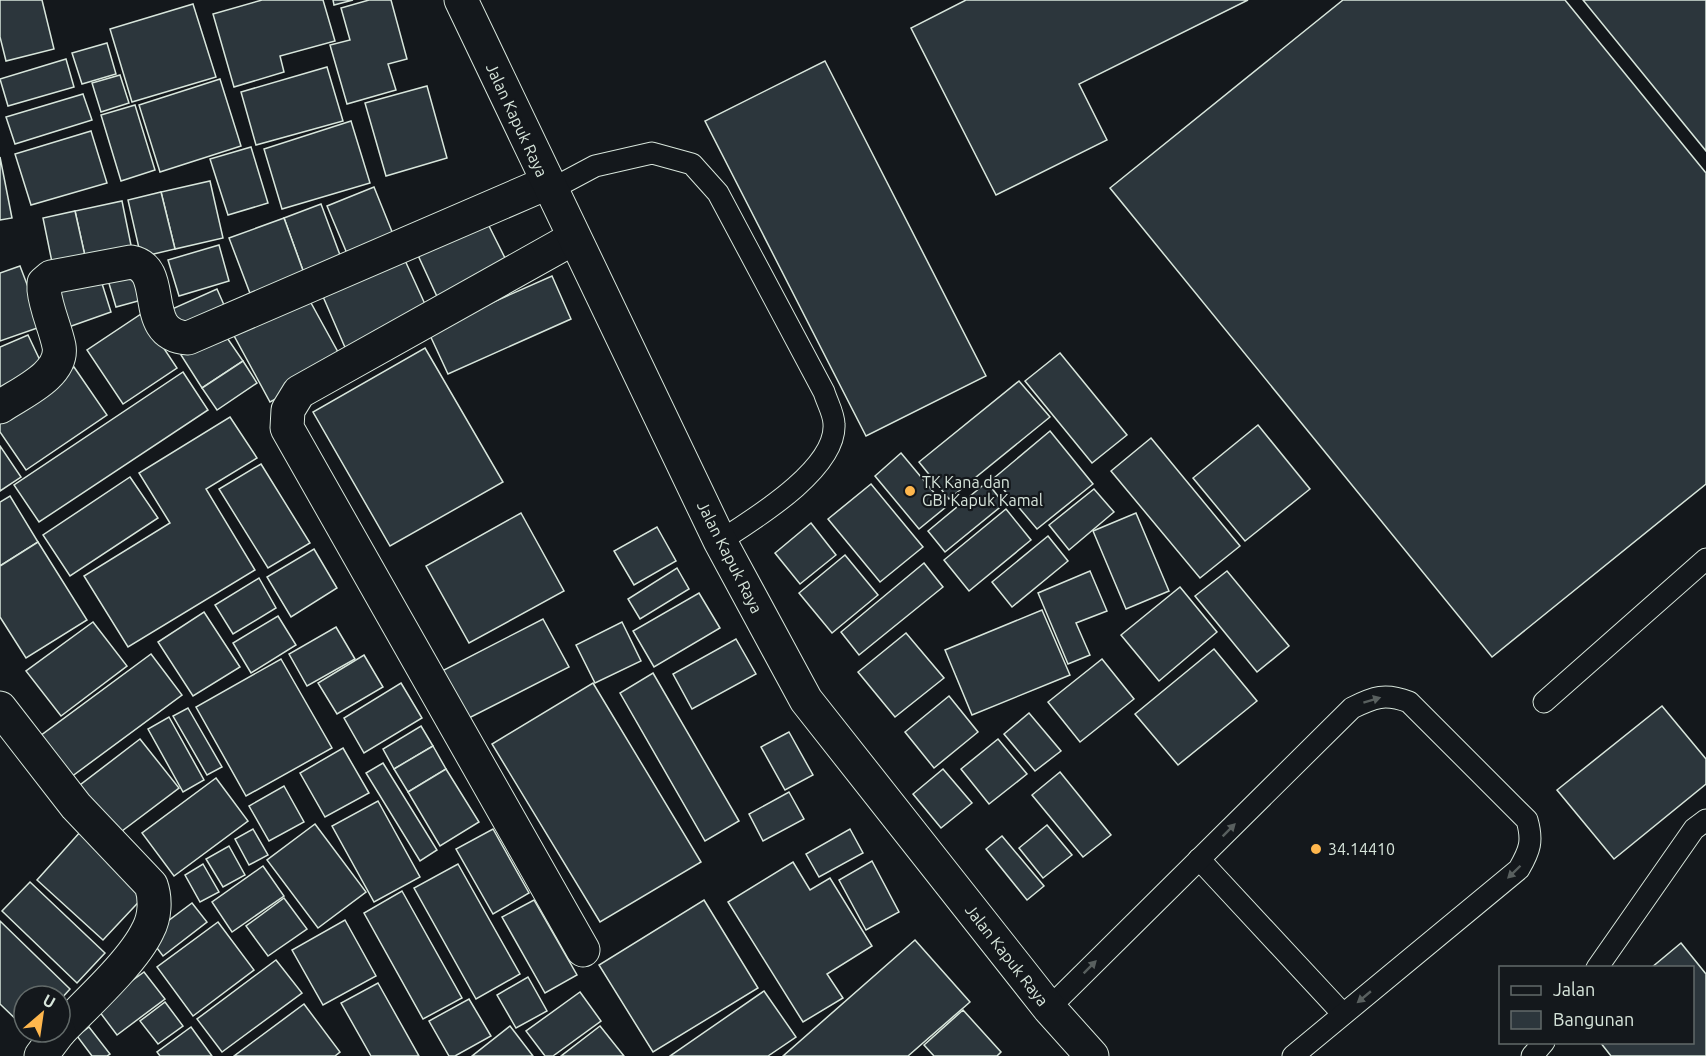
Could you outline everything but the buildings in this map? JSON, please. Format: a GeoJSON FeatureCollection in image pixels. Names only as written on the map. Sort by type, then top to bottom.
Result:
{"type":"FeatureCollection","features":[{"type":"Feature","properties":{"kind":"street","name":"Jalan Kapuk Raya"},"geometry":{"type":"LineString","coordinates":[[461,0],[548,186],[720,541],[806,700],[1048,1008],[1092,1056]]}},
{"type":"Feature","properties":{"kind":"street"},"geometry":{"type":"LineString","coordinates":[[0,407],[55,368],[59,347],[44,290],[44,283],[51,277],[130,262],[140,264],[148,273],[161,324],[175,335],[188,338],[548,186]]}},
{"type":"Feature","properties":{"kind":"street"},"geometry":{"type":"LineString","coordinates":[[574,238],[299,392],[288,411],[286,428],[583,950]]}},
{"type":"Feature","properties":{"kind":"street"},"geometry":{"type":"LineString","coordinates":[[0,708],[76,806],[151,885],[153,892],[153,916],[143,940],[72,1019]]}},
{"type":"Feature","properties":{"kind":"street"},"geometry":{"type":"LineString","coordinates":[[41,1056],[50,1044]]}},
{"type":"Feature","properties":{"kind":"lane"},"geometry":{"type":"LineString","coordinates":[[548,186],[595,166],[652,153],[692,164],[718,193],[824,392],[834,424],[825,458],[774,506],[720,541]]}},
{"type":"Feature","properties":{"kind":"lane"},"geometry":{"type":"LineString","coordinates":[[1545,702],[1706,559]]}},
{"type":"Feature","properties":{"kind":"lane"},"geometry":{"type":"LineString","coordinates":[[1048,1008],[1352,708],[1371,699],[1392,695],[1409,702],[1527,820],[1531,836],[1530,850],[1519,869],[1293,1056]]}},
{"type":"Feature","properties":{"kind":"lane"},"geometry":{"type":"LineString","coordinates":[[1598,966],[1694,829],[1706,820]]}},
{"type":"Feature","properties":{"kind":"lane"},"geometry":{"type":"LineString","coordinates":[[1199,859],[1343,1014]]}},
{"type":"Feature","properties":{"kind":"lane"},"geometry":{"type":"LineString","coordinates":[[1532,1056],[1542,1044]]}},
{"type":"Feature","properties":{"kind":"place","name":"TK Kana dan GBI Kapuk Kamal"},"geometry":{"type":"Point","coordinates":[910,491]}},
{"type":"Feature","properties":{"kind":"place","name":"34.14410"},"geometry":{"type":"Point","coordinates":[1316,849]}}]}
